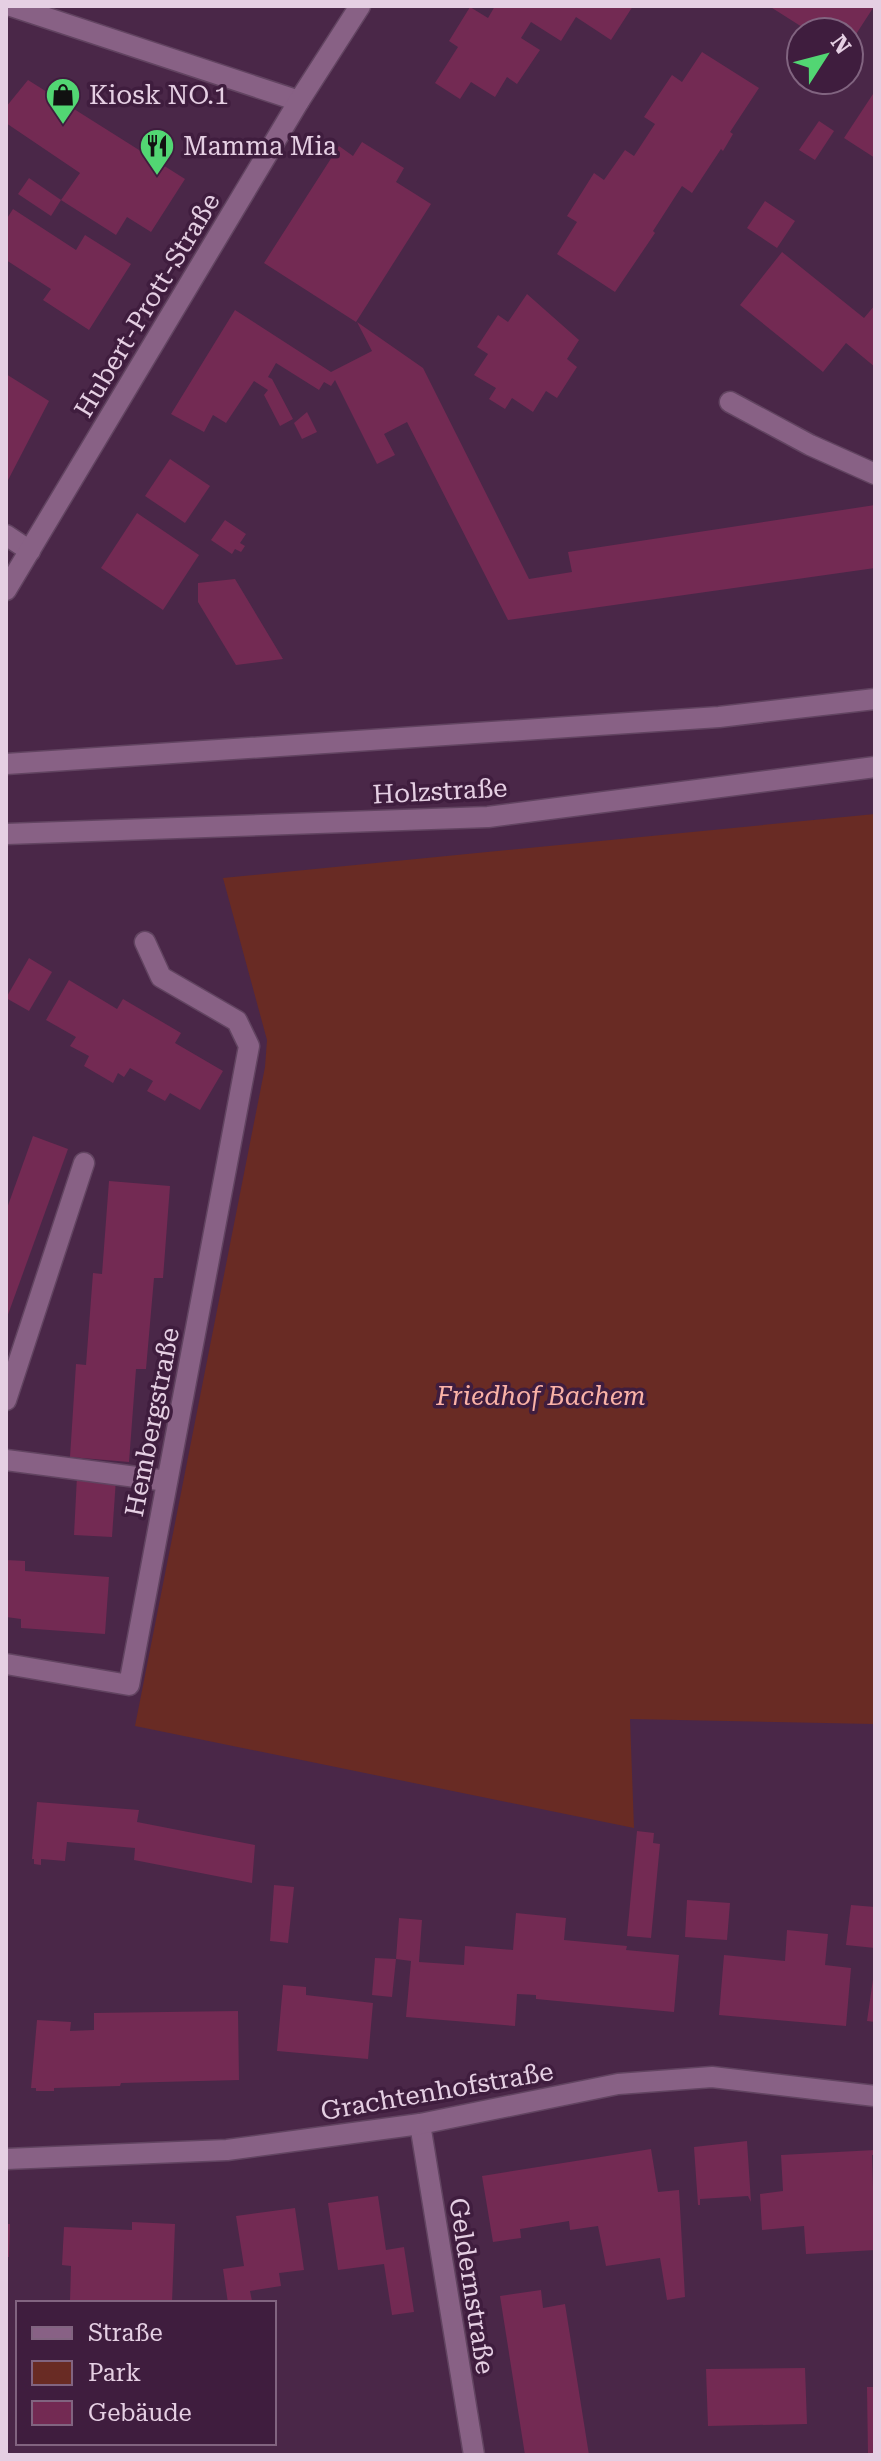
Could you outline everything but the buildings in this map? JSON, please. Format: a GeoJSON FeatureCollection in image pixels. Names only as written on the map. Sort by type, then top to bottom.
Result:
{"type":"FeatureCollection","features":[{"type":"Feature","properties":{"kind":"street"},"geometry":{"type":"LineString","coordinates":[[11,6],[299,101]]}},
{"type":"Feature","properties":{"kind":"street","name":"Hubert-Prott-Straße"},"geometry":{"type":"LineString","coordinates":[[6,590],[299,101],[360,6]]}},
{"type":"Feature","properties":{"kind":"street"},"geometry":{"type":"LineString","coordinates":[[730,402],[810,445],[875,474]]}},
{"type":"Feature","properties":{"kind":"street"},"geometry":{"type":"LineString","coordinates":[[6,535],[30,551]]}},
{"type":"Feature","properties":{"kind":"street","name":"Holzstraße"},"geometry":{"type":"LineString","coordinates":[[6,764],[719,717],[875,699]]}},
{"type":"Feature","properties":{"kind":"street","name":"Holzstraße"},"geometry":{"type":"LineString","coordinates":[[6,834],[488,817],[875,767]]}},
{"type":"Feature","properties":{"kind":"street","name":"Hembergstraße"},"geometry":{"type":"LineString","coordinates":[[6,1664],[129,1685],[249,1046],[237,1021],[161,977],[145,942]]}},
{"type":"Feature","properties":{"kind":"street"},"geometry":{"type":"LineString","coordinates":[[6,1400],[84,1163]]}},
{"type":"Feature","properties":{"kind":"street"},"geometry":{"type":"LineString","coordinates":[[6,1460],[167,1481]]}},
{"type":"Feature","properties":{"kind":"street","name":"Grachtenhofstraße"},"geometry":{"type":"LineString","coordinates":[[6,2159],[227,2150],[420,2124],[618,2084],[712,2077],[875,2096]]}},
{"type":"Feature","properties":{"kind":"street","name":"Geldernstraße"},"geometry":{"type":"LineString","coordinates":[[420,2124],[474,2455]]}},
{"type":"Feature","properties":{"kind":"green space","name":"Friedhof Bachem"},"geometry":{"type":"Polygon","coordinates":[[[875,814],[875,1724],[630,1719],[634,1828],[135,1726],[265,1067],[267,1040],[223,878],[875,814]]]}},
{"type":"Feature","properties":{"kind":"place","name":"Kiosk NO.1"},"geometry":{"type":"Point","coordinates":[63,126]}},
{"type":"Feature","properties":{"kind":"place","name":"Mamma Mia"},"geometry":{"type":"Point","coordinates":[157,177]}}]}
